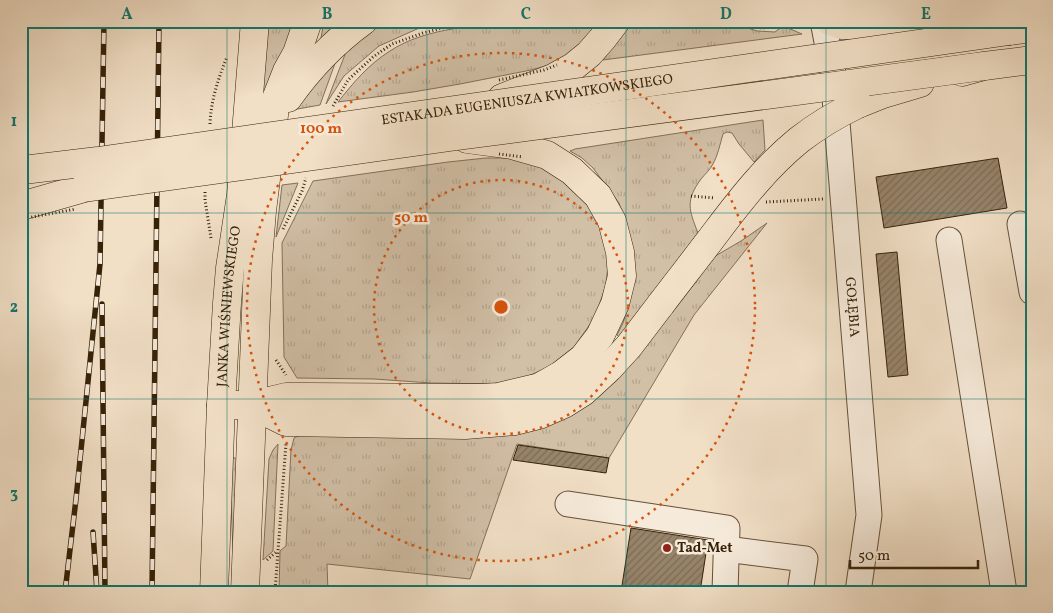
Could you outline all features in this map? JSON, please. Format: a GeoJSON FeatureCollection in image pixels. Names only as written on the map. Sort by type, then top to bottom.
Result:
{"type":"FeatureCollection","features":[{"type":"Feature","properties":{"kind":"highway","name":"JANKA WIŚNIEWSKIEGO"},"geometry":{"type":"LineString","coordinates":[[214,592],[227,303],[230,268],[241,195],[255,21]]}},
{"type":"Feature","properties":{"kind":"highway"},"geometry":{"type":"LineString","coordinates":[[271,136],[276,99],[280,86],[297,53],[308,21]]}},
{"type":"Feature","properties":{"kind":"highway"},"geometry":{"type":"LineString","coordinates":[[271,136],[280,112],[302,79],[326,52],[346,33],[363,21]]}},
{"type":"Feature","properties":{"kind":"highway"},"geometry":{"type":"LineString","coordinates":[[478,107],[553,78],[573,67],[594,48],[616,21]]}},
{"type":"Feature","properties":{"kind":"highway"},"geometry":{"type":"LineString","coordinates":[[830,21],[842,25],[1020,30]]}},
{"type":"Feature","properties":{"kind":"highway","name":"ESTAKADA EUGENIUSZA KWIATKOWSKIEGO"},"geometry":{"type":"LineString","coordinates":[[22,177],[98,161],[1020,30]]}},
{"type":"Feature","properties":{"kind":"highway","name":"ESTAKADA EUGENIUSZA KWIATKOWSKIEGO"},"geometry":{"type":"LineString","coordinates":[[22,177],[84,188],[450,137],[1032,60]]}},
{"type":"Feature","properties":{"kind":"highway"},"geometry":{"type":"LineString","coordinates":[[252,405],[286,422],[465,425],[515,421],[540,414],[564,404],[583,392],[629,346],[745,195],[799,140],[842,112],[882,94],[984,66]]}},
{"type":"Feature","properties":{"kind":"highway","name":"JANKA WIŚNIEWSKIEGO"},"geometry":{"type":"LineString","coordinates":[[245,592],[259,250],[271,136]]}},
{"type":"Feature","properties":{"kind":"highway"},"geometry":{"type":"LineString","coordinates":[[221,405],[252,405],[286,397],[498,397],[540,386],[561,375],[583,358],[600,336],[615,304],[622,276],[620,252],[612,221],[598,196],[572,171],[547,156],[512,145],[450,137]]}},
{"type":"Feature","properties":{"kind":"highway"},"geometry":{"type":"LineString","coordinates":[[21,206],[84,188]]}},
{"type":"Feature","properties":{"kind":"street","name":"GOŁĘBIA"},"geometry":{"type":"LineString","coordinates":[[823,21],[833,73],[869,515],[858,592]]}},
{"type":"Feature","properties":{"kind":"street"},"geometry":{"type":"LineString","coordinates":[[1020,224],[1032,292]]}},
{"type":"Feature","properties":{"kind":"street"},"geometry":{"type":"LineString","coordinates":[[949,240],[1004,592]]}},
{"type":"Feature","properties":{"kind":"street"},"geometry":{"type":"LineString","coordinates":[[568,504],[727,528],[725,592]]}},
{"type":"Feature","properties":{"kind":"street"},"geometry":{"type":"LineString","coordinates":[[726,548],[805,559],[800,592]]}},
{"type":"Feature","properties":{"kind":"path"},"geometry":{"type":"LineString","coordinates":[[740,21],[759,28],[774,26],[782,21]]}},
{"type":"Feature","properties":{"kind":"path"},"geometry":{"type":"LineString","coordinates":[[275,592],[286,441]]}},
{"type":"Feature","properties":{"kind":"green space"},"geometry":{"type":"Polygon","coordinates":[[[266,21],[303,21],[260,114],[266,21]]]}},
{"type":"Feature","properties":{"kind":"green space"},"geometry":{"type":"Polygon","coordinates":[[[324,21],[344,21],[323,39],[321,38],[324,21]]]}},
{"type":"Feature","properties":{"kind":"green space"},"geometry":{"type":"Polygon","coordinates":[[[384,21],[450,21],[417,29],[379,46],[344,76],[326,104],[349,44],[384,21]]]}},
{"type":"Feature","properties":{"kind":"green space"},"geometry":{"type":"Polygon","coordinates":[[[521,21],[600,21],[585,45],[564,61],[531,70],[460,84],[338,102],[368,68],[382,56],[404,43],[436,32],[470,26],[521,21]]]}},
{"type":"Feature","properties":{"kind":"green space"},"geometry":{"type":"Polygon","coordinates":[[[629,21],[726,21],[757,31],[775,32],[783,26],[802,34],[603,60],[629,21]]]}},
{"type":"Feature","properties":{"kind":"green space"},"geometry":{"type":"Polygon","coordinates":[[[342,44],[320,105],[292,110],[342,44]]]}},
{"type":"Feature","properties":{"kind":"green space"},"geometry":{"type":"Polygon","coordinates":[[[763,120],[765,150],[754,162],[732,133],[727,132],[723,134],[715,161],[696,187],[691,200],[692,218],[698,233],[620,338],[617,335],[623,323],[631,296],[625,222],[619,203],[593,168],[582,158],[570,151],[763,120]]]}},
{"type":"Feature","properties":{"kind":"green space"},"geometry":{"type":"Polygon","coordinates":[[[486,158],[511,158],[531,161],[576,190],[604,231],[609,253],[606,285],[595,317],[574,347],[550,366],[522,379],[491,384],[297,378],[284,357],[282,243],[313,181],[486,158]]]}},
{"type":"Feature","properties":{"kind":"green space"},"geometry":{"type":"Polygon","coordinates":[[[298,183],[276,237],[282,185],[298,183]]]}},
{"type":"Feature","properties":{"kind":"green space"},"geometry":{"type":"Polygon","coordinates":[[[767,223],[694,315],[609,458],[517,444],[470,579],[327,564],[328,592],[279,592],[280,551],[286,546],[291,450],[294,438],[300,435],[587,403],[613,383],[703,268],[717,255],[767,223]]]}},
{"type":"Feature","properties":{"kind":"green space"},"geometry":{"type":"Polygon","coordinates":[[[278,444],[273,551],[263,560],[269,459],[278,444]]]}},
{"type":"Feature","properties":{"kind":"green space"},"geometry":{"type":"Polygon","coordinates":[[[233,457],[240,462],[234,570],[229,462],[233,457]]]}},
{"type":"Feature","properties":{"kind":"building"},"geometry":{"type":"Polygon","coordinates":[[[998,158],[1007,208],[884,228],[876,177],[998,158]]]}},
{"type":"Feature","properties":{"kind":"building"},"geometry":{"type":"Polygon","coordinates":[[[897,252],[908,375],[888,377],[876,254],[897,252]]]}},
{"type":"Feature","properties":{"kind":"building"},"geometry":{"type":"Polygon","coordinates":[[[518,445],[609,458],[606,473],[513,460],[518,445]]]}},
{"type":"Feature","properties":{"kind":"building"},"geometry":{"type":"Polygon","coordinates":[[[631,528],[708,540],[700,592],[621,592],[631,528]]]}},
{"type":"Feature","properties":{"kind":"railway"},"geometry":{"type":"LineString","coordinates":[[65,592],[100,264],[104,21]]}},
{"type":"Feature","properties":{"kind":"railway"},"geometry":{"type":"LineString","coordinates":[[152,592],[159,21]]}},
{"type":"Feature","properties":{"kind":"railway"},"geometry":{"type":"LineString","coordinates":[[102,304],[105,592]]}},
{"type":"Feature","properties":{"kind":"railway"},"geometry":{"type":"LineString","coordinates":[[93,532],[97,592]]}},
{"type":"Feature","properties":{"kind":"place","name":"Tad-Met"},"geometry":{"type":"Point","coordinates":[667,548]}}]}
